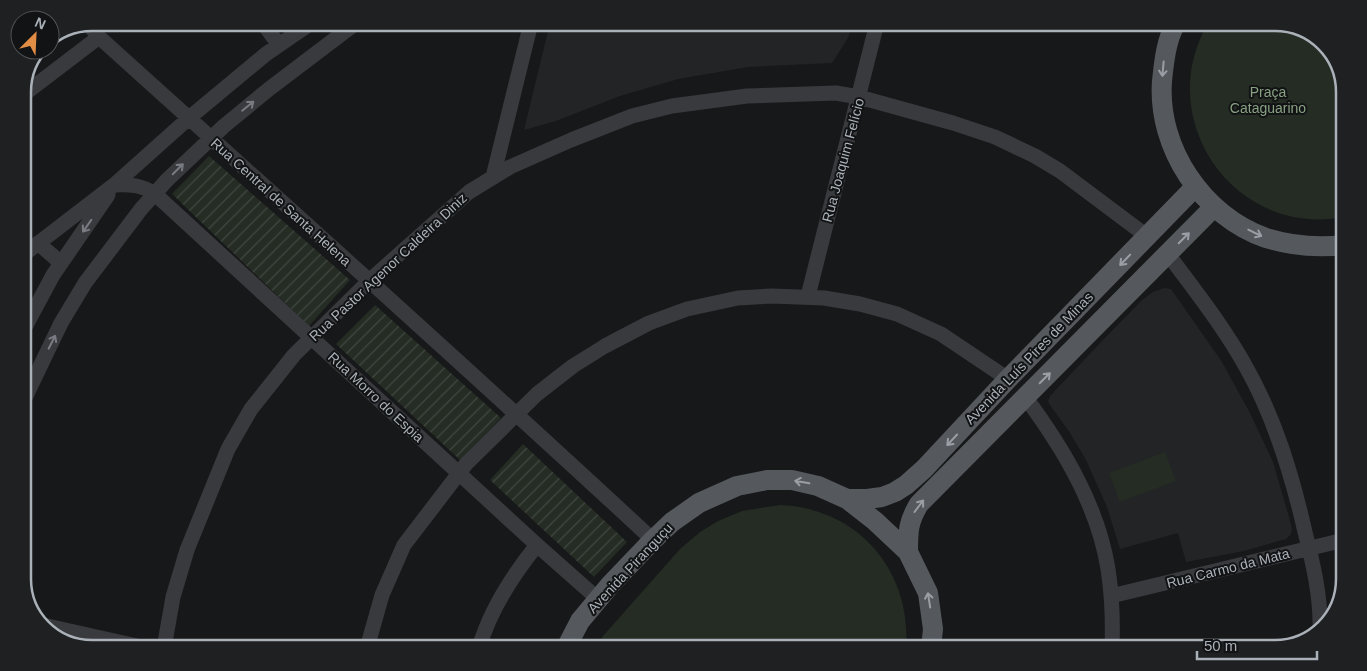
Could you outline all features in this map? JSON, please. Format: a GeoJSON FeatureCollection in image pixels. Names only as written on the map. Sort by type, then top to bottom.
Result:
{"type":"FeatureCollection","features":[{"type":"Feature","properties":{"kind":"main road"},"geometry":{"type":"LineString","coordinates":[[1173,31],[1164,59],[1161,93],[1166,126],[1177,158],[1195,187],[1214,207],[1238,225],[1265,237],[1293,245],[1336,246]]}},
{"type":"Feature","properties":{"kind":"main road","name":"Avenida Luís Pires de Minas"},"geometry":{"type":"LineString","coordinates":[[847,498],[868,499],[882,497],[906,485],[924,469],[1008,379],[1195,187]]}},
{"type":"Feature","properties":{"kind":"main road","name":"Avenida Luís Pires de Minas"},"geometry":{"type":"LineString","coordinates":[[908,552],[909,525],[919,504],[1214,207]]}},
{"type":"Feature","properties":{"kind":"main road","name":"Avenida Piranguçu"},"geometry":{"type":"LineString","coordinates":[[570,640],[580,621],[598,600],[672,522],[699,503],[737,486],[767,480],[792,480],[818,486],[847,498],[908,552],[928,593],[933,629],[932,640]]}},
{"type":"Feature","properties":{"kind":"street","name":"Rua Central de Santa Helena"},"geometry":{"type":"LineString","coordinates":[[94,31],[517,414],[653,540]]}},
{"type":"Feature","properties":{"kind":"street"},"geometry":{"type":"LineString","coordinates":[[269,31],[279,45]]}},
{"type":"Feature","properties":{"kind":"street"},"geometry":{"type":"LineString","coordinates":[[31,249],[114,185],[189,118],[298,31]]}},
{"type":"Feature","properties":{"kind":"street"},"geometry":{"type":"LineString","coordinates":[[31,385],[61,323],[84,283],[155,194],[210,137],[344,31]]}},
{"type":"Feature","properties":{"kind":"street"},"geometry":{"type":"LineString","coordinates":[[493,177],[529,31]]}},
{"type":"Feature","properties":{"kind":"street","name":"Rua Joaquim Felício"},"geometry":{"type":"LineString","coordinates":[[808,296],[875,31]]}},
{"type":"Feature","properties":{"kind":"street"},"geometry":{"type":"LineString","coordinates":[[31,89],[99,37]]}},
{"type":"Feature","properties":{"kind":"street","name":"Rua Pastor Agenor Caldeira Diniz"},"geometry":{"type":"LineString","coordinates":[[165,640],[173,597],[187,550],[228,449],[251,410],[294,355],[370,281],[469,192],[510,167],[580,137],[632,116],[672,106],[747,96],[836,93],[859,97],[954,122],[1003,141],[1060,171],[1148,237]]}},
{"type":"Feature","properties":{"kind":"street"},"geometry":{"type":"LineString","coordinates":[[114,185],[124,184],[145,188],[155,194]]}},
{"type":"Feature","properties":{"kind":"street"},"geometry":{"type":"LineString","coordinates":[[31,317],[53,275],[114,185]]}},
{"type":"Feature","properties":{"kind":"street","name":"Rua Morro do Espia"},"geometry":{"type":"LineString","coordinates":[[155,194],[598,600]]}},
{"type":"Feature","properties":{"kind":"street"},"geometry":{"type":"LineString","coordinates":[[38,244],[61,263]]}},
{"type":"Feature","properties":{"kind":"street"},"geometry":{"type":"LineString","coordinates":[[1168,254],[1211,313],[1246,367],[1268,411],[1285,456],[1309,548],[1314,570],[1319,621]]}},
{"type":"Feature","properties":{"kind":"street"},"geometry":{"type":"LineString","coordinates":[[369,640],[382,594],[404,545],[459,473],[537,394],[573,366],[605,346],[649,323],[687,309],[738,298],[808,296],[860,304],[897,314],[941,334],[1008,379]]}},
{"type":"Feature","properties":{"kind":"street"},"geometry":{"type":"LineString","coordinates":[[1026,398],[1041,417],[1077,478],[1100,534],[1108,568],[1113,612],[1112,640]]}},
{"type":"Feature","properties":{"kind":"street","name":"Rua Carmo da Mata"},"geometry":{"type":"LineString","coordinates":[[1111,596],[1336,542]]}},
{"type":"Feature","properties":{"kind":"street"},"geometry":{"type":"LineString","coordinates":[[482,640],[496,606],[508,584],[537,545]]}},
{"type":"Feature","properties":{"kind":"street"},"geometry":{"type":"LineString","coordinates":[[57,628],[110,640]]}},
{"type":"Feature","properties":{"kind":"shaded area"},"geometry":{"type":"Polygon","coordinates":[[[548,31],[850,31],[832,63],[748,67],[678,79],[620,96],[556,121],[524,130],[548,31]]]}},
{"type":"Feature","properties":{"kind":"shaded area"},"geometry":{"type":"Polygon","coordinates":[[[1164,288],[1171,289],[1222,362],[1250,413],[1273,462],[1289,517],[1292,529],[1291,534],[1286,539],[1244,551],[1186,562],[1178,533],[1120,549],[1107,507],[1086,460],[1048,401],[1050,396],[1142,300],[1153,292],[1164,288]]]}},
{"type":"Feature","properties":{"kind":"green space","name":"Praça Cataguarino"},"geometry":{"type":"Polygon","coordinates":[[[1205,31],[1287,32],[1309,42],[1321,52],[1333,73],[1336,88],[1336,217],[1304,219],[1268,209],[1238,190],[1214,164],[1197,132],[1190,97],[1193,60],[1205,31]]]}},
{"type":"Feature","properties":{"kind":"green space"},"geometry":{"type":"Polygon","coordinates":[[[209,156],[350,280],[309,326],[172,194],[209,156]]]}},
{"type":"Feature","properties":{"kind":"green space"},"geometry":{"type":"Polygon","coordinates":[[[375,305],[501,418],[460,460],[336,344],[375,305]]]}},
{"type":"Feature","properties":{"kind":"green space"},"geometry":{"type":"Polygon","coordinates":[[[523,444],[627,542],[594,577],[490,480],[523,444]]]}},
{"type":"Feature","properties":{"kind":"green space"},"geometry":{"type":"Polygon","coordinates":[[[1165,452],[1176,481],[1120,502],[1109,473],[1165,452]]]}},
{"type":"Feature","properties":{"kind":"green space"},"geometry":{"type":"Polygon","coordinates":[[[780,505],[808,509],[833,518],[856,531],[874,549],[889,570],[900,594],[906,620],[906,640],[600,640],[680,549],[700,532],[718,521],[742,511],[780,505]]]}}]}
